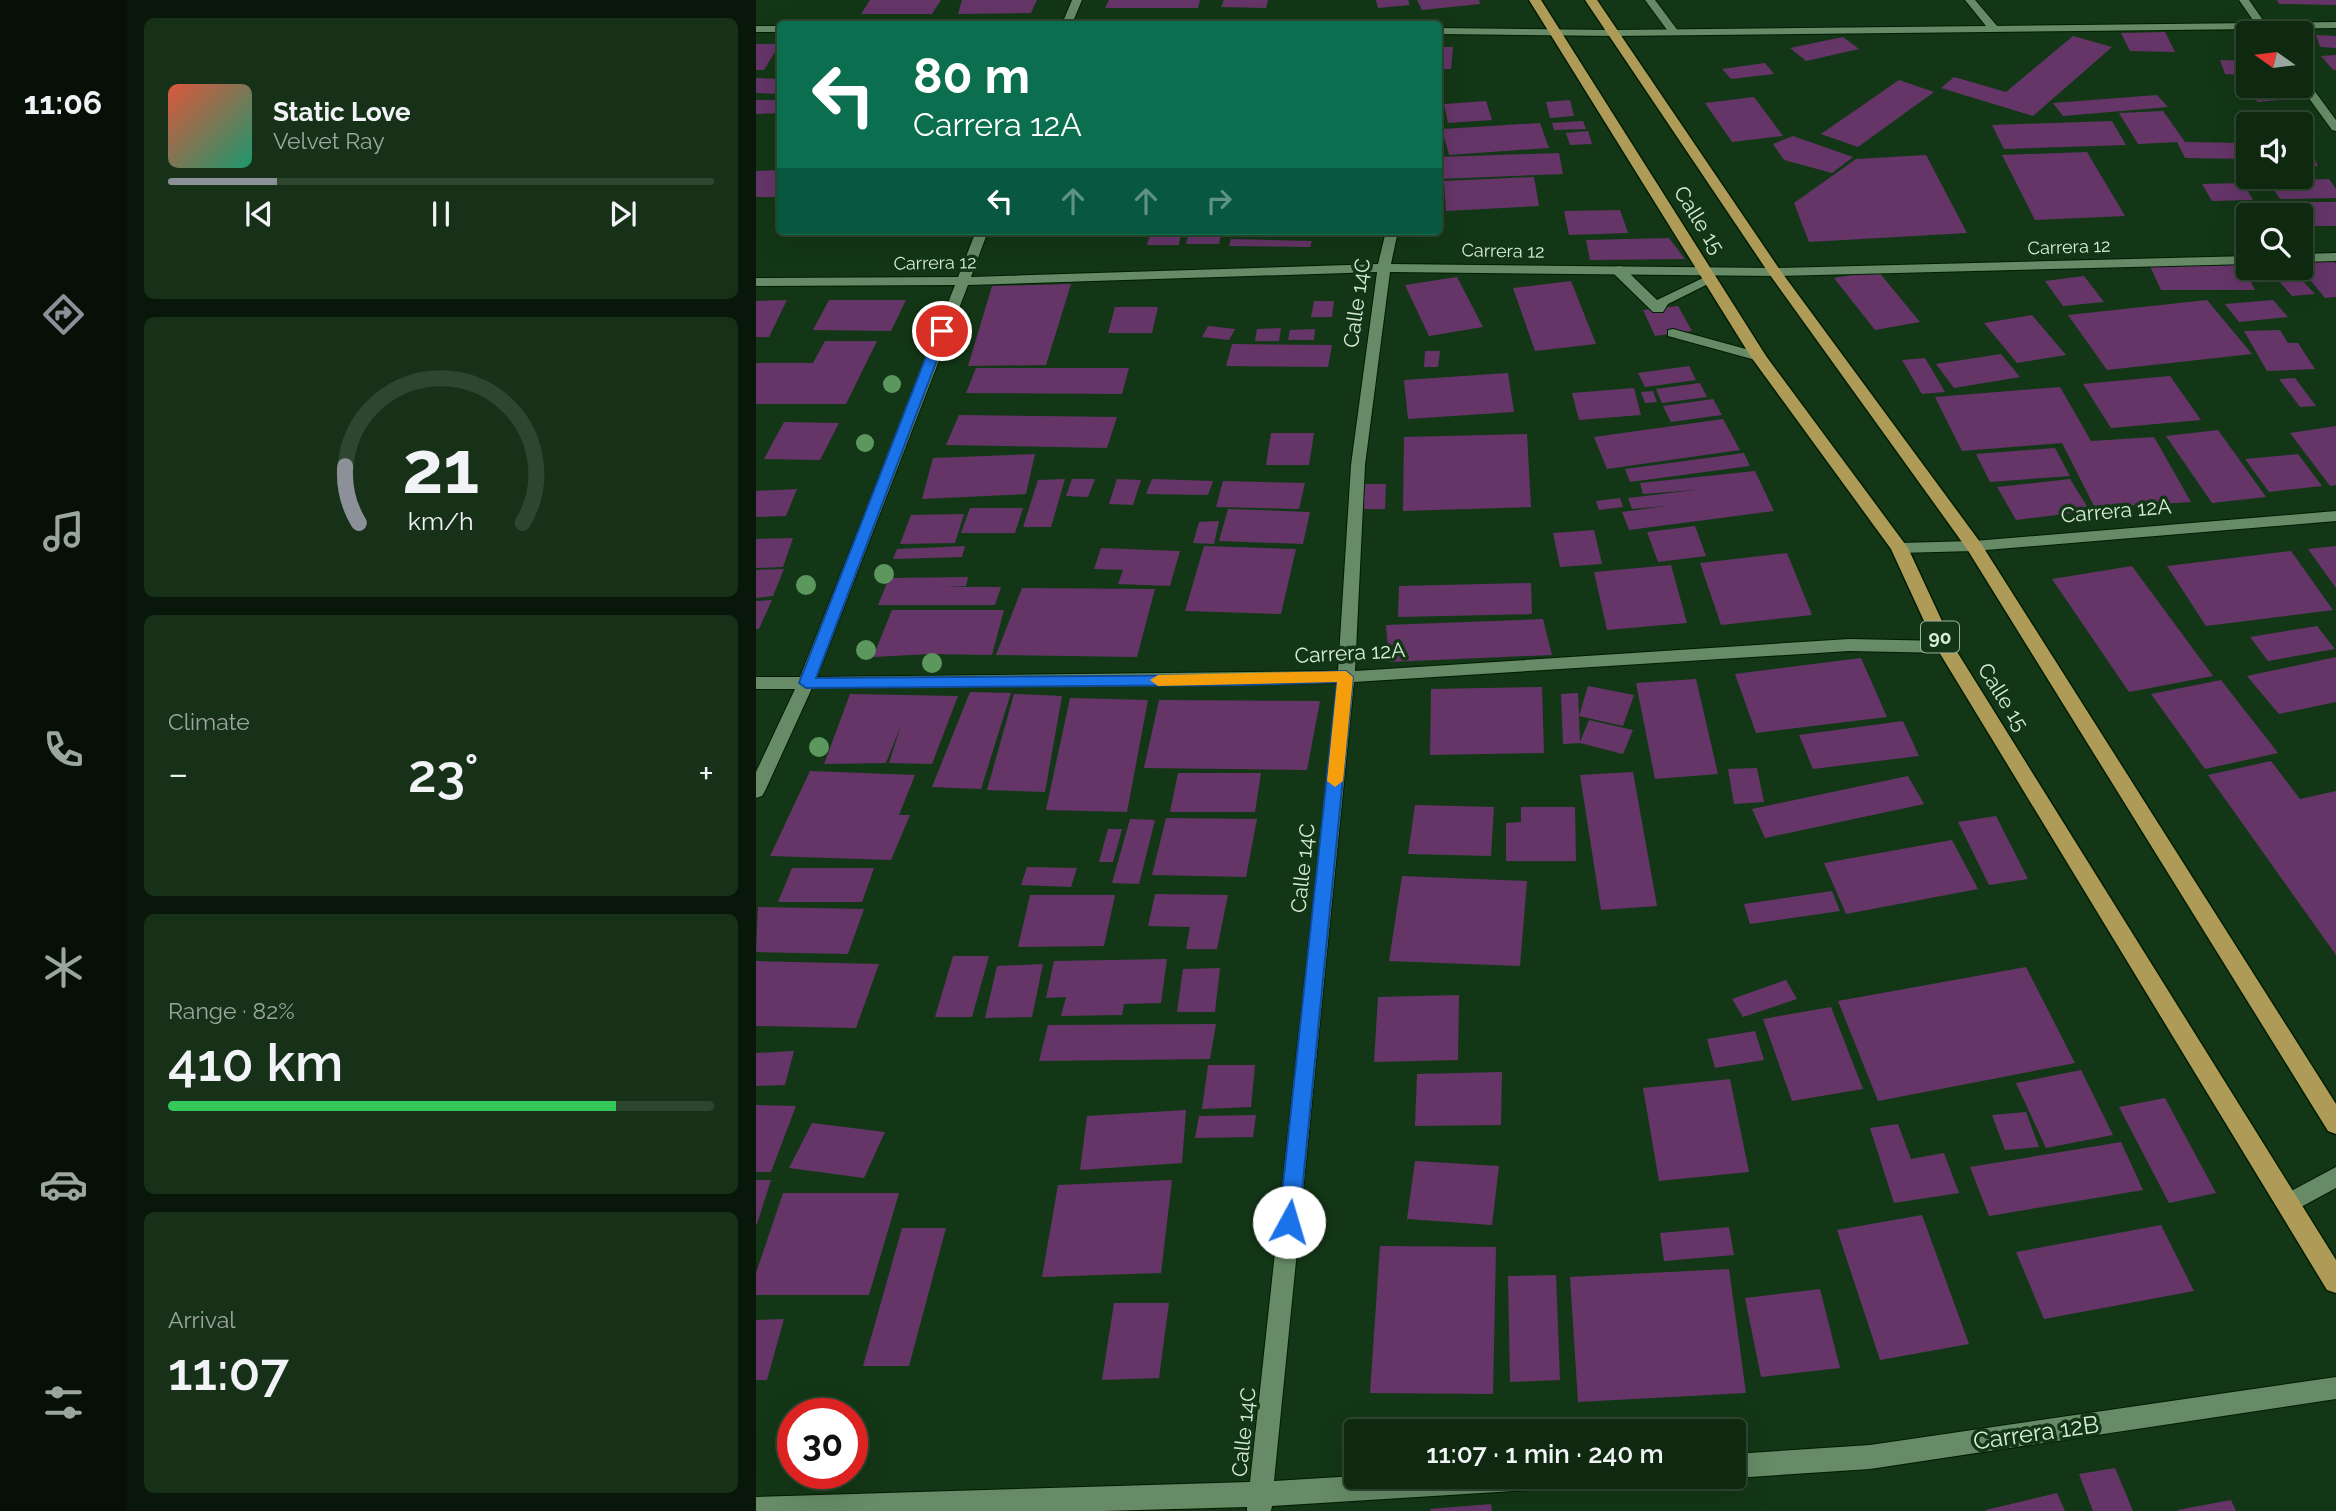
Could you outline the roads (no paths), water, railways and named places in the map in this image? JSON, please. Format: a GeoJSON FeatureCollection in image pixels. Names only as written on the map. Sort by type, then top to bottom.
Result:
{"type":"FeatureCollection","features":[{"type":"Feature","properties":{"kind":"highway","name":"Calle 15"},"geometry":{"type":"LineString","coordinates":[[1535,0],[1759,357],[1899,548],[1945,646],[2336,1282]]}},
{"type":"Feature","properties":{"kind":"highway","name":"Calle 15"},"geometry":{"type":"LineString","coordinates":[[1591,0],[1774,272],[1974,546],[2336,1124]]}},
{"type":"Feature","properties":{"kind":"street"},"geometry":{"type":"LineString","coordinates":[[1068,21],[1077,0]]}},
{"type":"Feature","properties":{"kind":"street"},"geometry":{"type":"LineString","coordinates":[[1650,0],[1674,32]]}},
{"type":"Feature","properties":{"kind":"street"},"geometry":{"type":"LineString","coordinates":[[1970,0],[1994,29]]}},
{"type":"Feature","properties":{"kind":"street"},"geometry":{"type":"LineString","coordinates":[[2244,0],[2259,21]]}},
{"type":"Feature","properties":{"kind":"street"},"geometry":{"type":"LineString","coordinates":[[2314,27],[2336,25]]}},
{"type":"Feature","properties":{"kind":"street"},"geometry":{"type":"LineString","coordinates":[[756,29],[777,29]]}},
{"type":"Feature","properties":{"kind":"street"},"geometry":{"type":"LineString","coordinates":[[1442,31],[1614,33],[1994,29],[2236,30]]}},
{"type":"Feature","properties":{"kind":"street"},"geometry":{"type":"LineString","coordinates":[[2314,98],[2336,128]]}},
{"type":"Feature","properties":{"kind":"street"},"geometry":{"type":"LineString","coordinates":[[756,791],[806,683],[980,235]]}},
{"type":"Feature","properties":{"kind":"street","name":"Calle 14C"},"geometry":{"type":"LineString","coordinates":[[1260,1503],[1346,677],[1358,465],[1384,268],[1391,235]]}},
{"type":"Feature","properties":{"kind":"street"},"geometry":{"type":"LineString","coordinates":[[2313,258],[2336,257]]}},
{"type":"Feature","properties":{"kind":"street","name":"Carrera 12"},"geometry":{"type":"LineString","coordinates":[[756,282],[962,281],[1384,268],[1618,270],[1707,275],[2236,260]]}},
{"type":"Feature","properties":{"kind":"street"},"geometry":{"type":"LineString","coordinates":[[1618,270],[1658,309],[1663,301],[1707,275]]}},
{"type":"Feature","properties":{"kind":"street"},"geometry":{"type":"LineString","coordinates":[[1673,333],[1759,357]]}},
{"type":"Feature","properties":{"kind":"street","name":"Carrera 12A"},"geometry":{"type":"LineString","coordinates":[[1899,548],[1974,546],[2336,516]]}},
{"type":"Feature","properties":{"kind":"street","name":"Carrera 12A"},"geometry":{"type":"LineString","coordinates":[[756,683],[1346,677],[1849,645],[1945,646]]}},
{"type":"Feature","properties":{"kind":"street"},"geometry":{"type":"LineString","coordinates":[[2288,1204],[2336,1177]]}},
{"type":"Feature","properties":{"kind":"street","name":"Carrera 12B"},"geometry":{"type":"LineString","coordinates":[[1746,1465],[1870,1457],[2336,1388]]}},
{"type":"Feature","properties":{"kind":"street"},"geometry":{"type":"LineString","coordinates":[[756,1509],[1260,1503],[1415,1489]]}}]}
